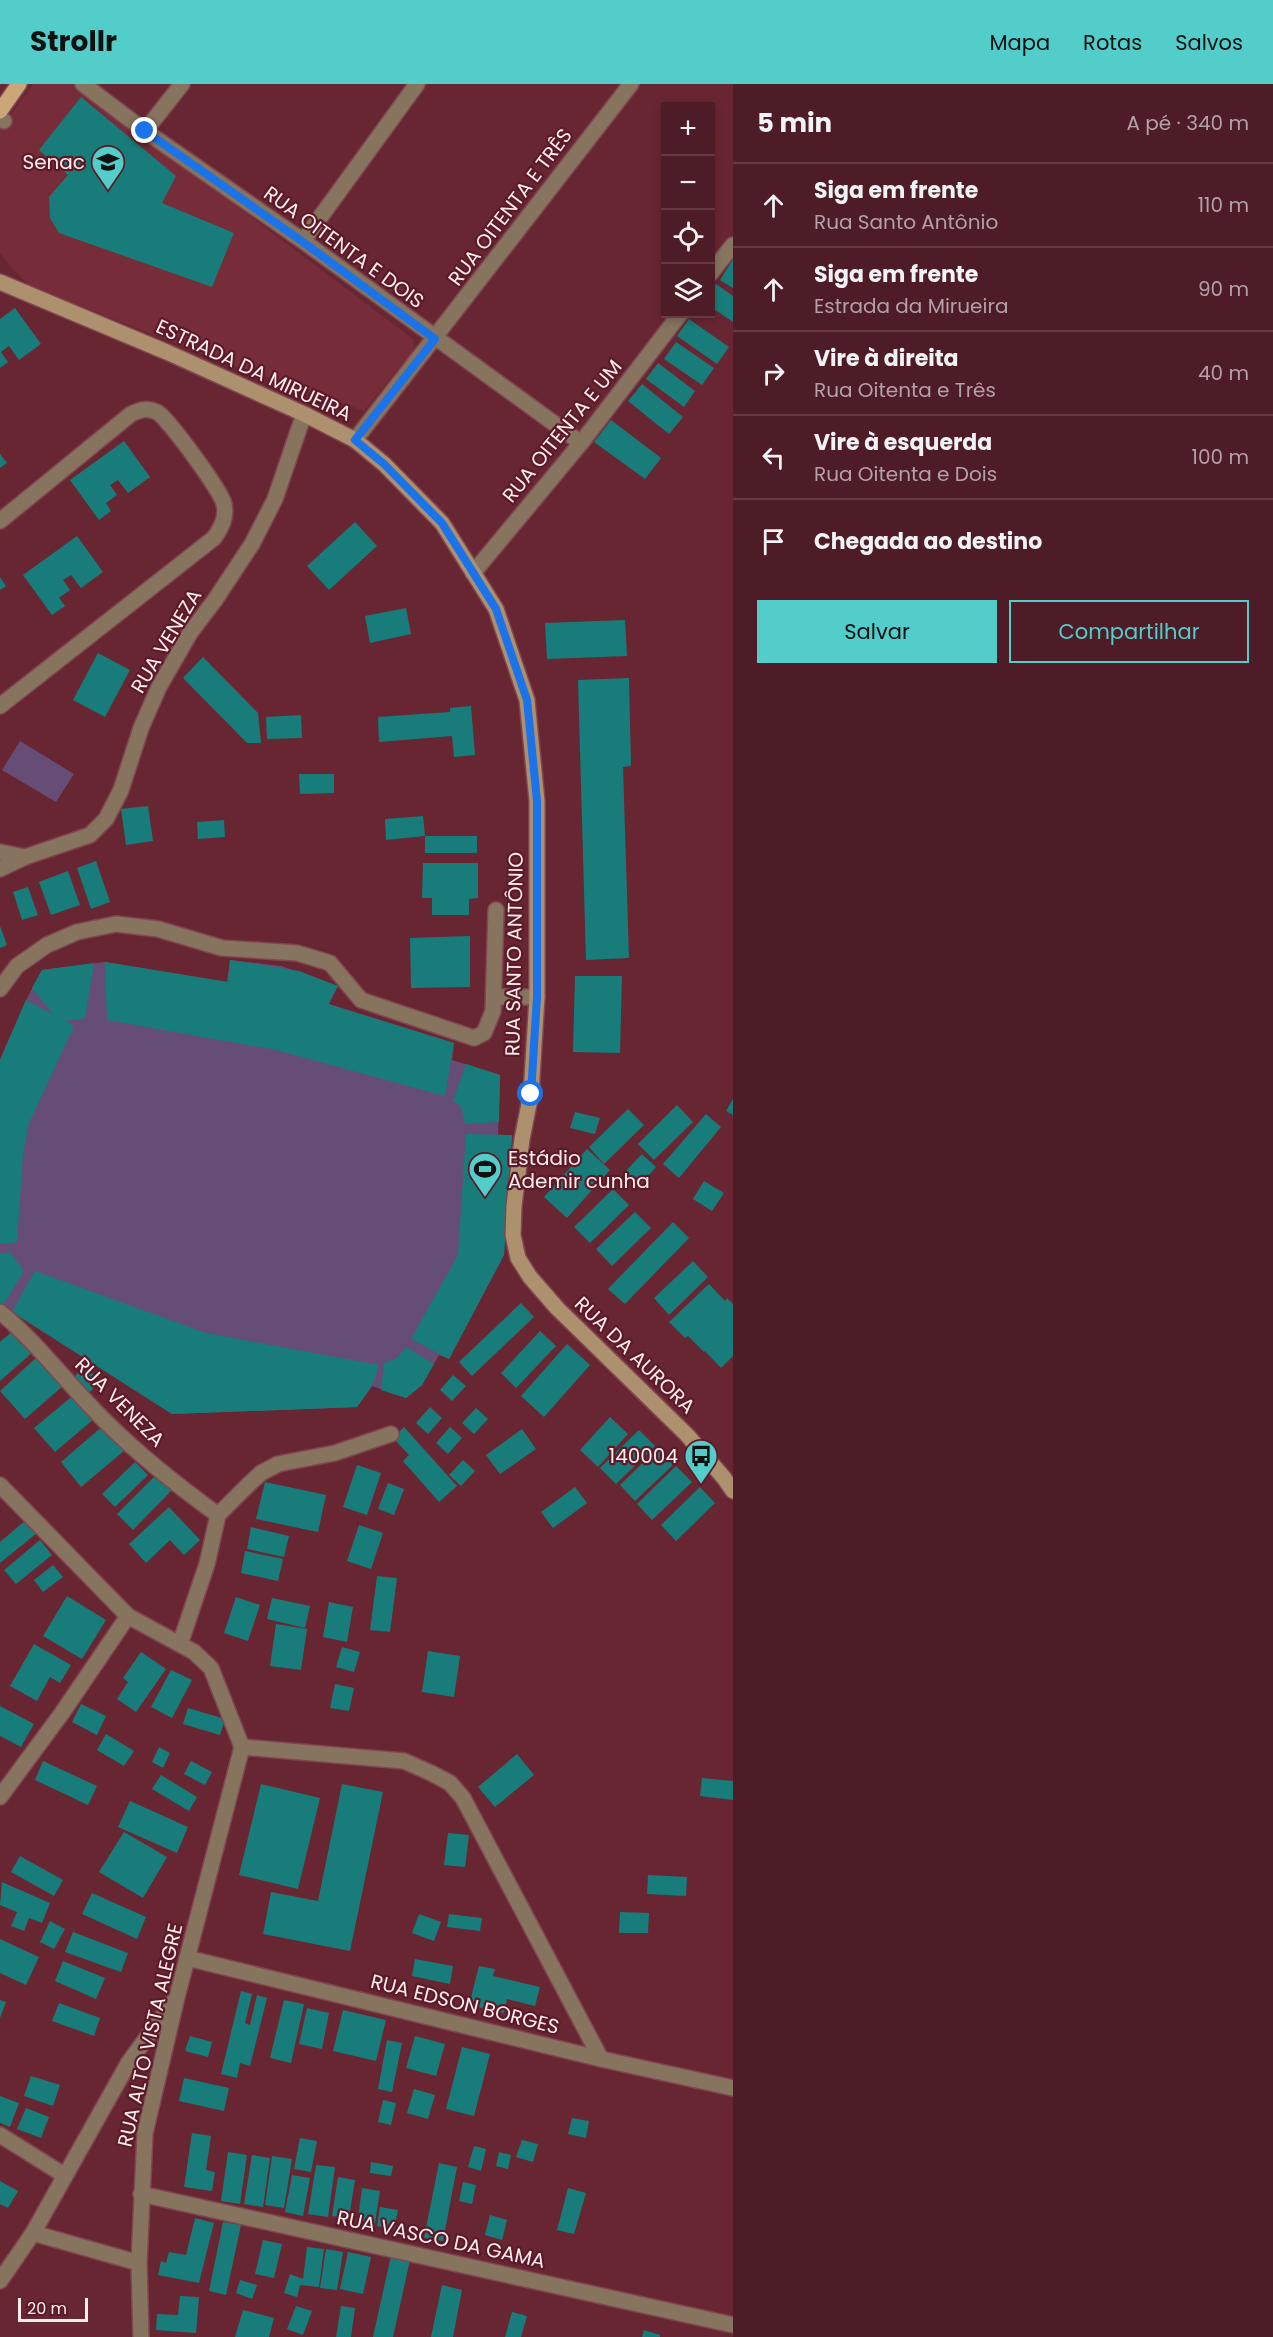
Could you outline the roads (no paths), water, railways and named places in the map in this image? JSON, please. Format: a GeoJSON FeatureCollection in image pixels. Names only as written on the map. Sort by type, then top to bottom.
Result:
{"type":"FeatureCollection","features":[{"type":"Feature","properties":{"kind":"main road"},"geometry":{"type":"LineString","coordinates":[[1,117],[19,84]]}},
{"type":"Feature","properties":{"kind":"main road","name":"ESTRADA DA MIRUEIRA"},"geometry":{"type":"LineString","coordinates":[[3,280],[207,363],[355,440],[384,464],[442,523],[496,609],[527,700]]}},
{"type":"Feature","properties":{"kind":"main road","name":"RUA SANTO ANTÔNIO"},"geometry":{"type":"LineString","coordinates":[[527,700],[537,801],[537,997],[531,1084],[514,1206],[513,1235],[518,1258],[530,1277]]}},
{"type":"Feature","properties":{"kind":"main road","name":"RUA DA AURORA"},"geometry":{"type":"LineString","coordinates":[[530,1277],[557,1308],[687,1435],[733,1491]]}},
{"type":"Feature","properties":{"kind":"street","name":"RUA OITENTA E DOIS"},"geometry":{"type":"LineString","coordinates":[[83,84],[581,444]]}},
{"type":"Feature","properties":{"kind":"street"},"geometry":{"type":"LineString","coordinates":[[145,131],[182,84]]}},
{"type":"Feature","properties":{"kind":"street"},"geometry":{"type":"LineString","coordinates":[[303,242],[417,84]]}},
{"type":"Feature","properties":{"kind":"street","name":"RUA OITENTA E TRÊS"},"geometry":{"type":"LineString","coordinates":[[355,440],[631,84]]}},
{"type":"Feature","properties":{"kind":"street"},"geometry":{"type":"LineString","coordinates":[[715,269],[733,245]]}},
{"type":"Feature","properties":{"kind":"street","name":"RUA OITENTA E UM"},"geometry":{"type":"LineString","coordinates":[[473,573],[581,444],[677,318]]}},
{"type":"Feature","properties":{"kind":"street"},"geometry":{"type":"LineString","coordinates":[[0,521],[131,414],[145,408],[159,412],[170,424],[219,491],[225,505],[224,523],[214,538],[0,706]]}},
{"type":"Feature","properties":{"kind":"street","name":"RUA VENEZA"},"geometry":{"type":"LineString","coordinates":[[0,869],[25,857],[90,835],[106,819],[120,790],[141,728],[159,687],[190,633],[252,544],[275,499],[304,414]]}},
{"type":"Feature","properties":{"kind":"street"},"geometry":{"type":"LineString","coordinates":[[0,852],[25,857]]}},
{"type":"Feature","properties":{"kind":"street"},"geometry":{"type":"LineString","coordinates":[[0,989],[17,966],[47,945],[76,932],[116,924],[158,929],[222,948],[297,953],[330,963],[361,1000],[474,1038],[484,1033],[489,1022],[494,997],[496,910]]}},
{"type":"Feature","properties":{"kind":"street"},"geometry":{"type":"LineString","coordinates":[[494,997],[537,997]]}},
{"type":"Feature","properties":{"kind":"street","name":"RUA VENEZA"},"geometry":{"type":"LineString","coordinates":[[0,1312],[17,1326],[104,1420],[169,1479],[218,1515]]}},
{"type":"Feature","properties":{"kind":"street"},"geometry":{"type":"LineString","coordinates":[[180,1644],[207,1564],[218,1515],[261,1473],[278,1464],[335,1453],[391,1434]]}},
{"type":"Feature","properties":{"kind":"street"},"geometry":{"type":"LineString","coordinates":[[0,1485],[128,1616],[194,1652],[211,1668],[242,1747],[404,1761],[450,1784],[463,1798],[601,2059]]}},
{"type":"Feature","properties":{"kind":"street"},"geometry":{"type":"LineString","coordinates":[[0,1797],[62,1713],[128,1616]]}},
{"type":"Feature","properties":{"kind":"street","name":"RUA ALTO VISTA ALEGRE"},"geometry":{"type":"LineString","coordinates":[[141,2337],[139,2263],[145,2133],[177,1997],[242,1747]]}},
{"type":"Feature","properties":{"kind":"street","name":"RUA EDSON BORGES"},"geometry":{"type":"LineString","coordinates":[[187,1958],[601,2059],[733,2088]]}},
{"type":"Feature","properties":{"kind":"street"},"geometry":{"type":"LineString","coordinates":[[0,2281],[33,2233],[129,2061],[177,1997]]}},
{"type":"Feature","properties":{"kind":"street"},"geometry":{"type":"LineString","coordinates":[[0,2135],[64,2175]]}},
{"type":"Feature","properties":{"kind":"street","name":"RUA VASCO DA GAMA"},"geometry":{"type":"LineString","coordinates":[[141,2194],[733,2325]]}},
{"type":"Feature","properties":{"kind":"street"},"geometry":{"type":"LineString","coordinates":[[33,2233],[139,2263]]}},
{"type":"Feature","properties":{"kind":"place","name":"Senac"},"geometry":{"type":"Point","coordinates":[108,191]}},
{"type":"Feature","properties":{"kind":"place","name":"Estádio Ademir cunha"},"geometry":{"type":"Point","coordinates":[485,1198]}},
{"type":"Feature","properties":{"kind":"place","name":"140004"},"geometry":{"type":"Point","coordinates":[701,1485]}}]}
